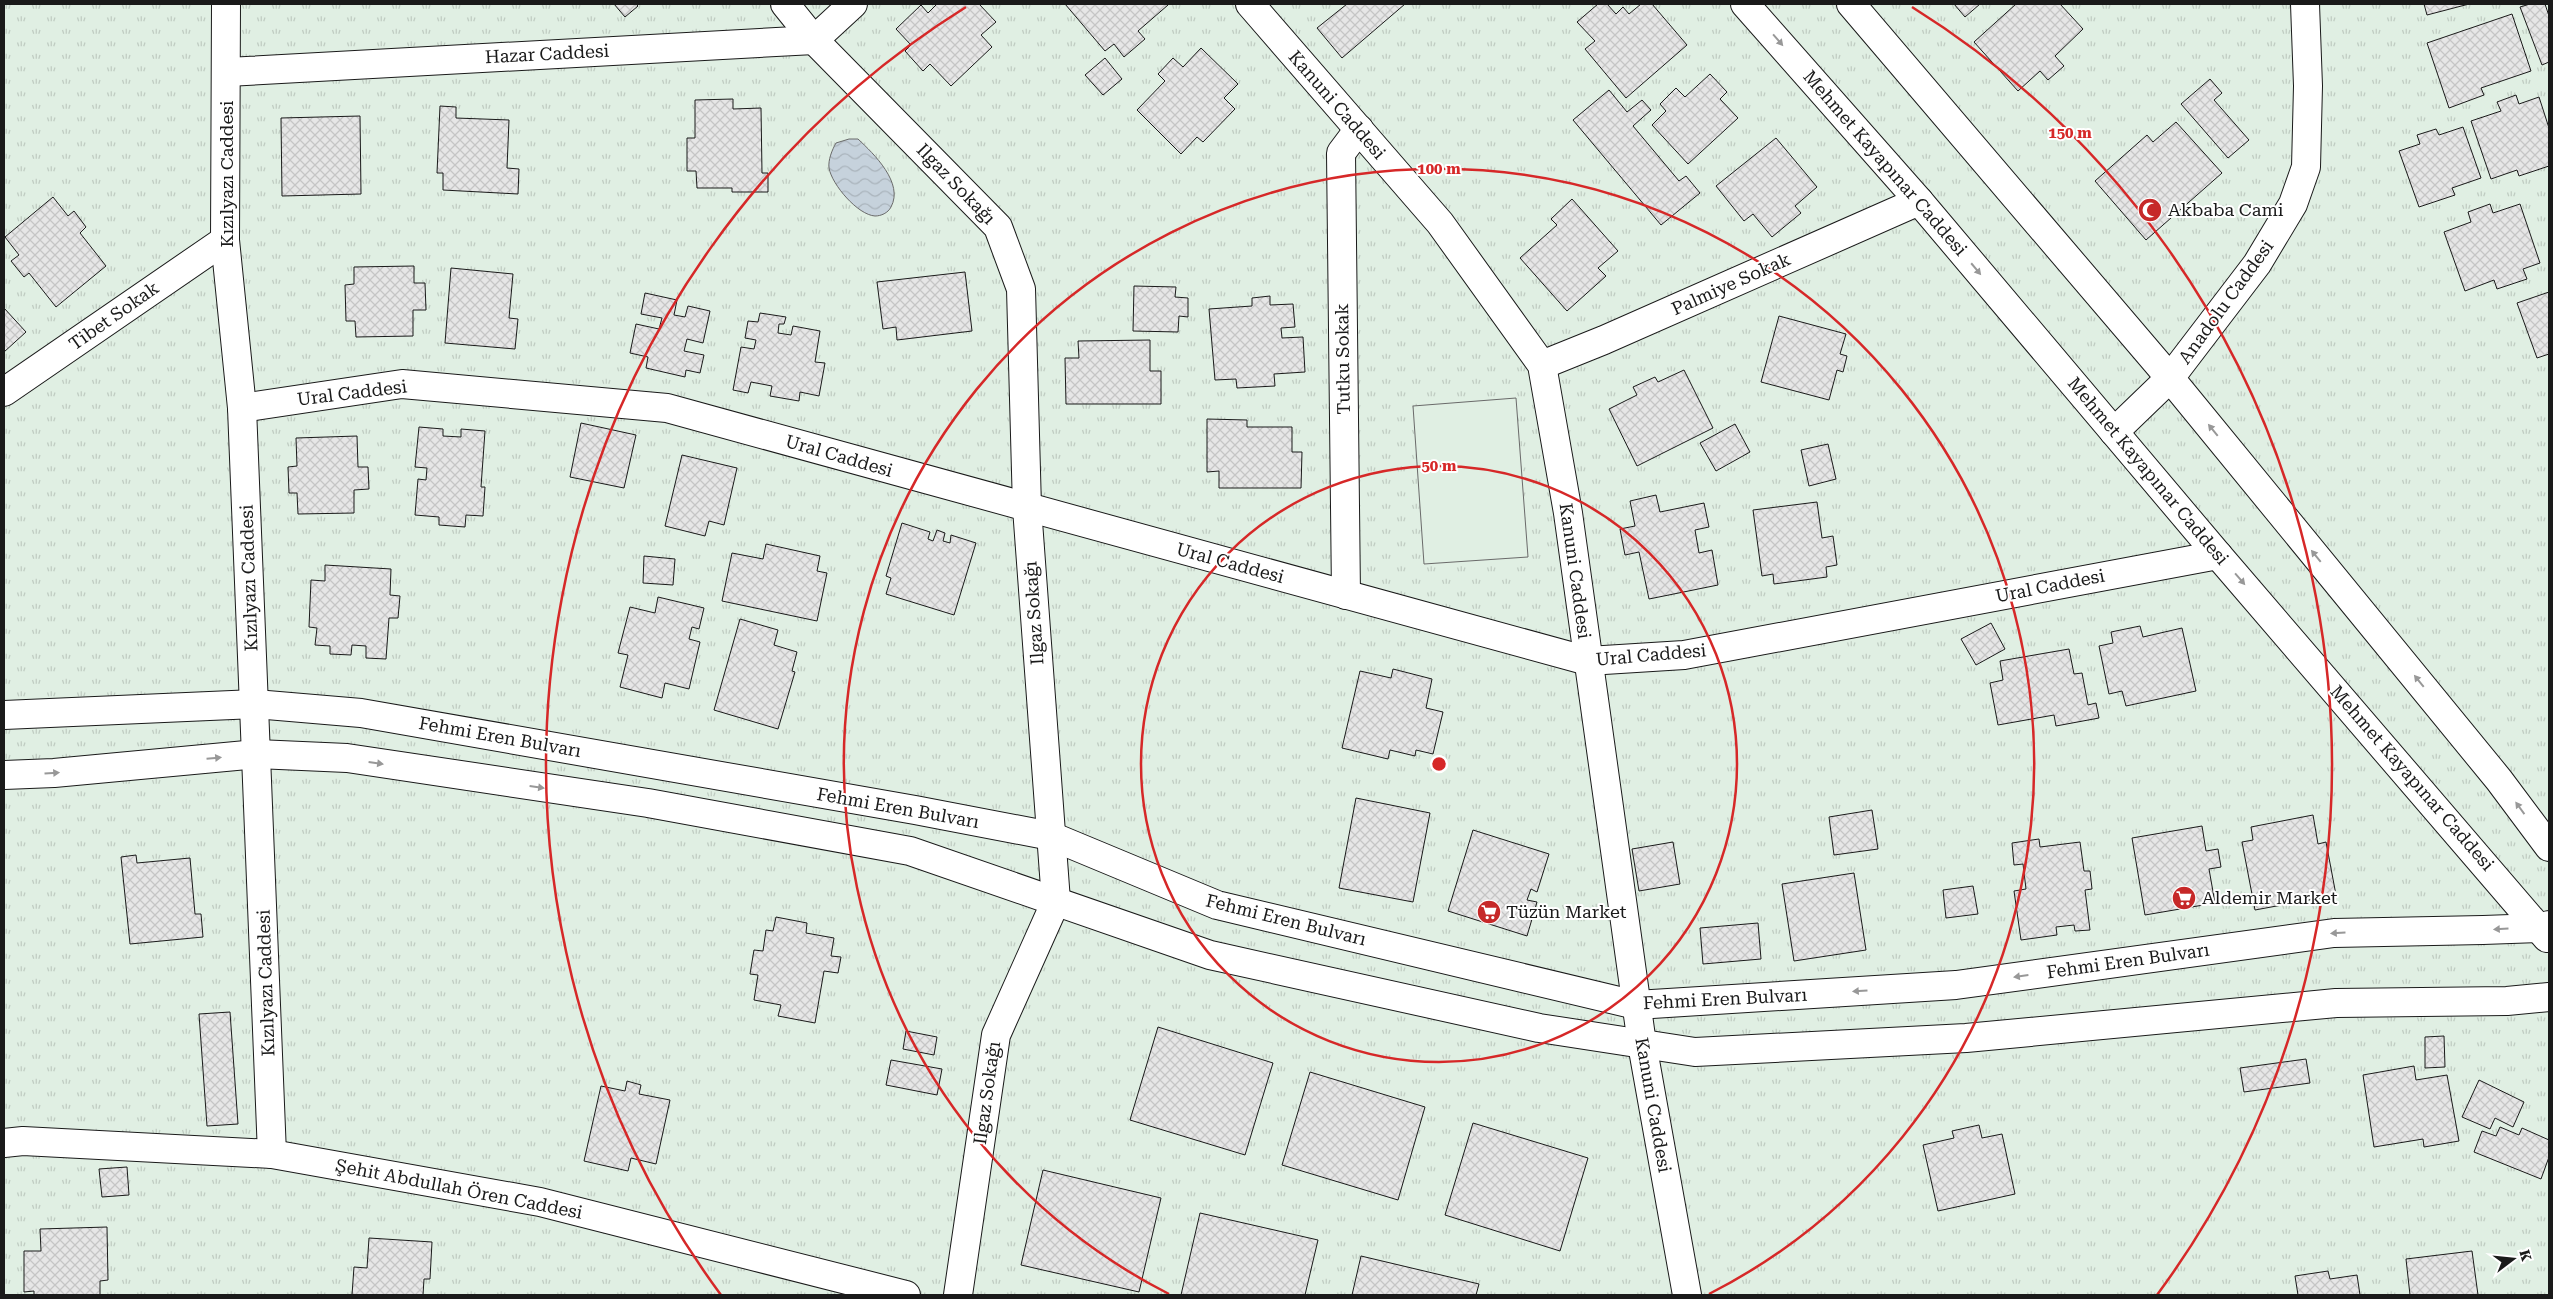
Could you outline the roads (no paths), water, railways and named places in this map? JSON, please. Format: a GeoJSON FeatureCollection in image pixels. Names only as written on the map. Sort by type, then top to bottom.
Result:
{"type":"FeatureCollection","features":[{"type":"Feature","properties":{"kind":"street","name":"Kızılyazı Caddesi"},"geometry":{"type":"LineString","coordinates":[[226,4],[225,240],[242,408],[272,1154]]}},
{"type":"Feature","properties":{"kind":"street","name":"Ilgaz Sokağı"},"geometry":{"type":"LineString","coordinates":[[785,4],[814,40],[998,227],[1021,289],[1027,508],[1056,901],[996,1035],[958,1295]]}},
{"type":"Feature","properties":{"kind":"street"},"geometry":{"type":"LineString","coordinates":[[814,40],[854,4]]}},
{"type":"Feature","properties":{"kind":"street","name":"Kanuni Caddesi"},"geometry":{"type":"LineString","coordinates":[[1250,4],[1440,223],[1542,365],[1568,513],[1642,1044],[1687,1295]]}},
{"type":"Feature","properties":{"kind":"street","name":"Mehmet Kayapınar Caddesi"},"geometry":{"type":"LineString","coordinates":[[1745,4],[1919,201],[2218,555],[2546,931]]}},
{"type":"Feature","properties":{"kind":"street"},"geometry":{"type":"LineString","coordinates":[[1851,4],[2170,378],[2499,780],[2549,848]]}},
{"type":"Feature","properties":{"kind":"street","name":"Anadolu Caddesi"},"geometry":{"type":"LineString","coordinates":[[2114,432],[2170,378],[2256,264],[2293,204],[2306,167],[2308,86],[2305,4]]}},
{"type":"Feature","properties":{"kind":"street","name":"Hazar Caddesi"},"geometry":{"type":"LineString","coordinates":[[227,72],[814,40]]}},
{"type":"Feature","properties":{"kind":"street","name":"Tutku Sokak"},"geometry":{"type":"LineString","coordinates":[[1346,595],[1341,153],[1359,129]]}},
{"type":"Feature","properties":{"kind":"street","name":"Palmiye Sokak"},"geometry":{"type":"LineString","coordinates":[[1542,365],[1604,340],[1919,201]]}},
{"type":"Feature","properties":{"kind":"street","name":"Tibet Sokak"},"geometry":{"type":"LineString","coordinates":[[4,392],[225,240]]}},
{"type":"Feature","properties":{"kind":"street","name":"Ural Caddesi"},"geometry":{"type":"LineString","coordinates":[[242,408],[402,384],[667,408],[1588,661],[1684,655],[2218,555]]}},
{"type":"Feature","properties":{"kind":"street","name":"Fehmi Eren Bulvarı"},"geometry":{"type":"LineString","coordinates":[[4,715],[254,704],[361,713],[1051,836],[1217,905],[1636,1005],[1956,985],[2334,933],[2546,931]]}},
{"type":"Feature","properties":{"kind":"street"},"geometry":{"type":"LineString","coordinates":[[4,775],[54,773],[257,754],[346,758],[648,803],[910,850],[1210,955],[1539,1028],[1695,1052],[1966,1038],[2336,1003],[2549,998]]}},
{"type":"Feature","properties":{"kind":"street","name":"Şehit Abdullah Ören Caddesi"},"geometry":{"type":"LineString","coordinates":[[4,1143],[23,1141],[272,1154],[540,1202],[906,1295]]}},
{"type":"Feature","properties":{"kind":"water"},"geometry":{"type":"Polygon","coordinates":[[[849,139],[858,139],[865,145],[879,161],[890,179],[894,188],[894,198],[891,207],[884,214],[875,216],[868,214],[854,205],[840,190],[831,175],[829,162],[836,143],[849,139]]]}},
{"type":"Feature","properties":{"kind":"place","name":"Akbaba Cami"},"geometry":{"type":"Point","coordinates":[2150,210]}},
{"type":"Feature","properties":{"kind":"place","name":"Aldemir Market"},"geometry":{"type":"Point","coordinates":[2184,898]}},
{"type":"Feature","properties":{"kind":"place","name":"Tüzün Market"},"geometry":{"type":"Point","coordinates":[1489,912]}}]}
